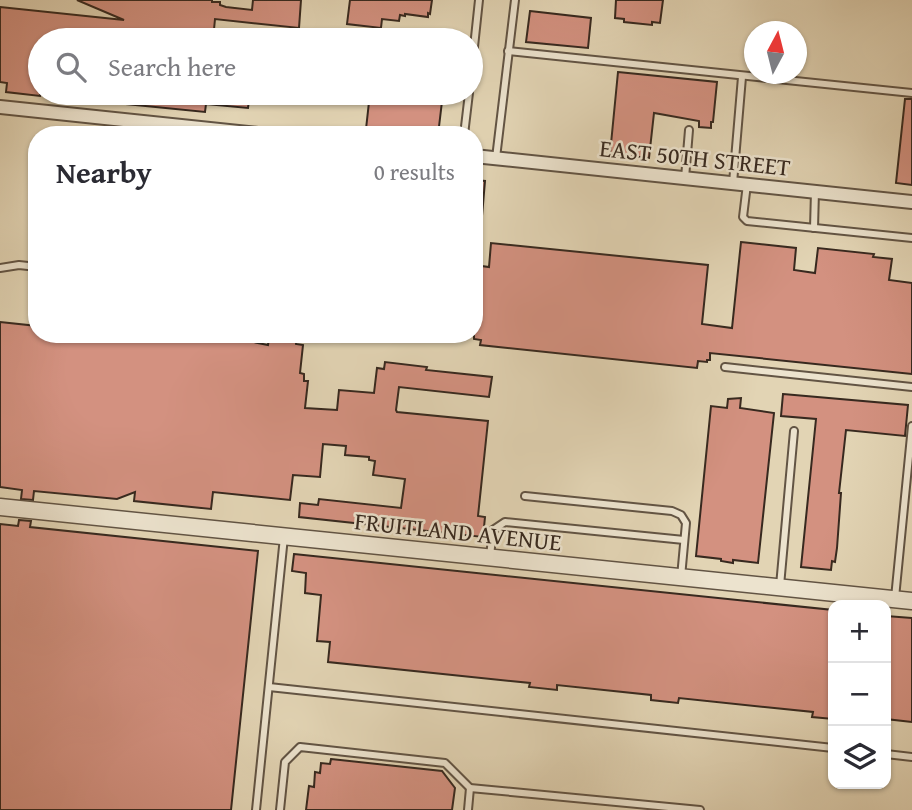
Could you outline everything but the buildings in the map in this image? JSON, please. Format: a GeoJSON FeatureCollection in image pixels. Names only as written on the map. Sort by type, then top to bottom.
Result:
{"type":"FeatureCollection","features":[{"type":"Feature","properties":{"kind":"street"},"geometry":{"type":"LineString","coordinates":[[0,107],[181,126]]}},
{"type":"Feature","properties":{"kind":"street","name":"EAST 50TH STREET"},"geometry":{"type":"LineString","coordinates":[[483,157],[912,202]]}},
{"type":"Feature","properties":{"kind":"street","name":"FRUITLAND AVENUE"},"geometry":{"type":"LineString","coordinates":[[0,507],[912,601]]}},
{"type":"Feature","properties":{"kind":"lane"},"geometry":{"type":"LineString","coordinates":[[476,28],[479,0]]}},
{"type":"Feature","properties":{"kind":"lane"},"geometry":{"type":"LineString","coordinates":[[496,158],[515,0]]}},
{"type":"Feature","properties":{"kind":"lane"},"geometry":{"type":"LineString","coordinates":[[509,51],[912,93]]}},
{"type":"Feature","properties":{"kind":"lane"},"geometry":{"type":"LineString","coordinates":[[733,183],[742,77]]}},
{"type":"Feature","properties":{"kind":"lane"},"geometry":{"type":"LineString","coordinates":[[465,126],[468,105]]}},
{"type":"Feature","properties":{"kind":"lane"},"geometry":{"type":"LineString","coordinates":[[685,178],[689,130]]}},
{"type":"Feature","properties":{"kind":"lane"},"geometry":{"type":"LineString","coordinates":[[747,184],[743,217],[747,221],[912,238],[912,227]]}},
{"type":"Feature","properties":{"kind":"lane"},"geometry":{"type":"LineString","coordinates":[[814,228],[815,191]]}},
{"type":"Feature","properties":{"kind":"lane"},"geometry":{"type":"LineString","coordinates":[[0,268],[28,266]]}},
{"type":"Feature","properties":{"kind":"lane"},"geometry":{"type":"LineString","coordinates":[[725,367],[912,387]]}},
{"type":"Feature","properties":{"kind":"lane"},"geometry":{"type":"LineString","coordinates":[[895,600],[912,426]]}},
{"type":"Feature","properties":{"kind":"lane"},"geometry":{"type":"LineString","coordinates":[[780,588],[794,431]]}},
{"type":"Feature","properties":{"kind":"lane"},"geometry":{"type":"LineString","coordinates":[[525,496],[672,511],[681,515],[686,523],[681,577]]}},
{"type":"Feature","properties":{"kind":"lane"},"geometry":{"type":"LineString","coordinates":[[489,558],[493,530],[505,522],[684,540]]}},
{"type":"Feature","properties":{"kind":"lane"},"geometry":{"type":"LineString","coordinates":[[256,810],[285,536]]}},
{"type":"Feature","properties":{"kind":"lane"},"geometry":{"type":"LineString","coordinates":[[269,687],[828,747]]}},
{"type":"Feature","properties":{"kind":"lane"},"geometry":{"type":"LineString","coordinates":[[280,810],[285,762],[300,747],[445,763],[470,788],[700,810]]}},
{"type":"Feature","properties":{"kind":"lane"},"geometry":{"type":"LineString","coordinates":[[891,755],[912,757]]}},
{"type":"Feature","properties":{"kind":"lane"},"geometry":{"type":"LineString","coordinates":[[468,810],[470,788]]}}]}
